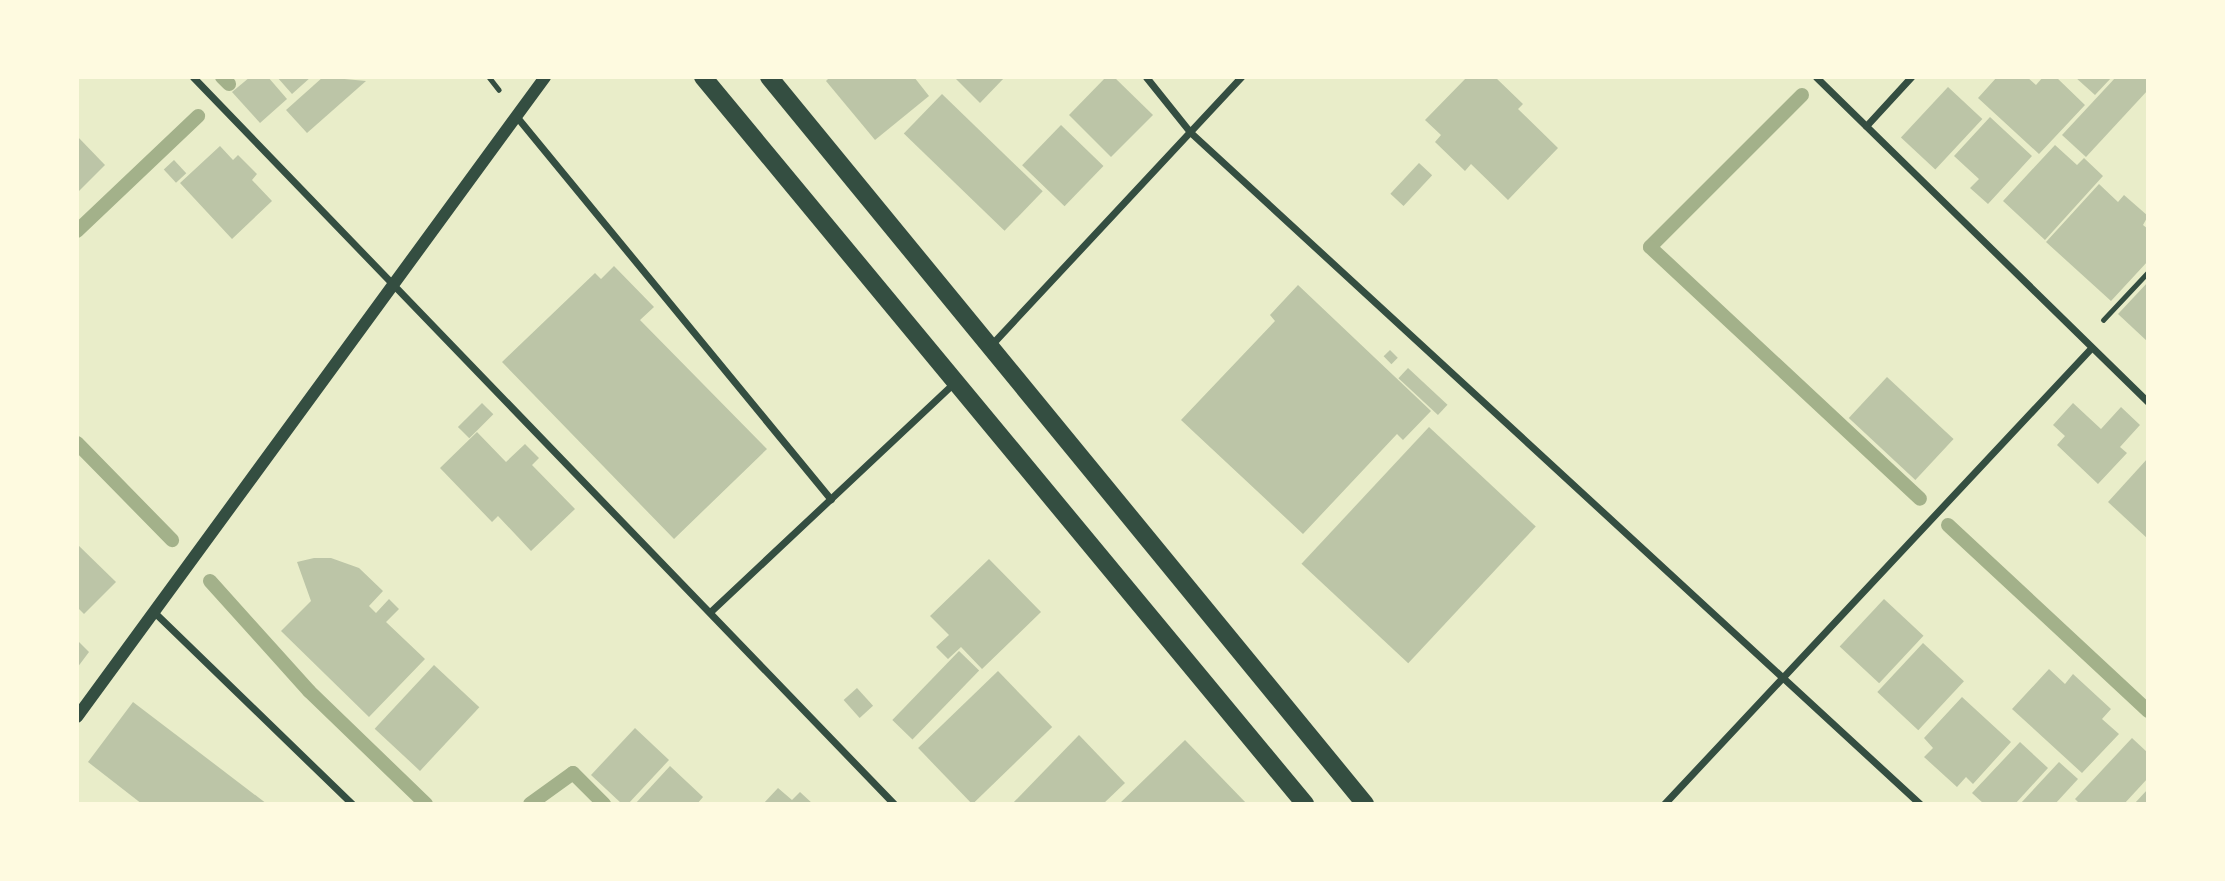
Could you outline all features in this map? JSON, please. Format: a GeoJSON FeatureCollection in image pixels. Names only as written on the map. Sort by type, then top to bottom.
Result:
{"type":"FeatureCollection","features":[{"type":"Feature","properties":{"kind":"main road"},"geometry":{"type":"LineString","coordinates":[[703,77],[1305,804]]}},
{"type":"Feature","properties":{"kind":"main road"},"geometry":{"type":"LineString","coordinates":[[769,77],[1365,804]]}},
{"type":"Feature","properties":{"kind":"street"},"geometry":{"type":"LineString","coordinates":[[193,77],[894,804]]}},
{"type":"Feature","properties":{"kind":"street"},"geometry":{"type":"LineString","coordinates":[[77,717],[392,282],[545,77]]}},
{"type":"Feature","properties":{"kind":"street"},"geometry":{"type":"LineString","coordinates":[[1146,77],[1190,132],[1920,804]]}},
{"type":"Feature","properties":{"kind":"street"},"geometry":{"type":"LineString","coordinates":[[990,345],[1241,77]]}},
{"type":"Feature","properties":{"kind":"street"},"geometry":{"type":"LineString","coordinates":[[1816,77],[2083,342],[2148,402]]}},
{"type":"Feature","properties":{"kind":"street"},"geometry":{"type":"LineString","coordinates":[[1866,126],[1911,77]]}},
{"type":"Feature","properties":{"kind":"street"},"geometry":{"type":"LineString","coordinates":[[516,116],[831,499]]}},
{"type":"Feature","properties":{"kind":"street"},"geometry":{"type":"LineString","coordinates":[[1664,804],[2091,348]]}},
{"type":"Feature","properties":{"kind":"street"},"geometry":{"type":"LineString","coordinates":[[710,612],[956,381]]}},
{"type":"Feature","properties":{"kind":"street"},"geometry":{"type":"LineString","coordinates":[[154,612],[352,804]]}},
{"type":"Feature","properties":{"kind":"path"},"geometry":{"type":"LineString","coordinates":[[2083,342],[2148,272]]}},
{"type":"Feature","properties":{"kind":"building"},"geometry":{"type":"Polygon","coordinates":[[[250,77],[268,77],[287,99],[260,123],[232,92],[250,77]]]}},
{"type":"Feature","properties":{"kind":"building"},"geometry":{"type":"Polygon","coordinates":[[[277,77],[311,77],[292,94],[277,77]]]}},
{"type":"Feature","properties":{"kind":"building"},"geometry":{"type":"Polygon","coordinates":[[[323,77],[366,81],[307,133],[286,110],[323,77]]]}},
{"type":"Feature","properties":{"kind":"building"},"geometry":{"type":"Polygon","coordinates":[[[830,77],[914,77],[929,96],[875,140],[826,81],[830,77]]]}},
{"type":"Feature","properties":{"kind":"building"},"geometry":{"type":"Polygon","coordinates":[[[954,77],[1005,77],[980,103],[954,77]]]}},
{"type":"Feature","properties":{"kind":"building"},"geometry":{"type":"Polygon","coordinates":[[[1106,77],[1114,77],[1153,115],[1111,157],[1069,115],[1106,77]]]}},
{"type":"Feature","properties":{"kind":"building"},"geometry":{"type":"Polygon","coordinates":[[[1467,77],[1495,77],[1523,104],[1518,109],[1558,148],[1508,200],[1471,164],[1465,171],[1435,142],[1441,135],[1425,120],[1467,77]]]}},
{"type":"Feature","properties":{"kind":"building"},"geometry":{"type":"Polygon","coordinates":[[[1997,77],[2027,77],[2036,85],[2043,77],[2056,77],[2085,105],[2039,154],[1978,98],[1997,77]]]}},
{"type":"Feature","properties":{"kind":"building"},"geometry":{"type":"Polygon","coordinates":[[[2075,77],[2112,77],[2095,95],[2075,77]]]}},
{"type":"Feature","properties":{"kind":"building"},"geometry":{"type":"Polygon","coordinates":[[[2116,77],[2148,77],[2148,90],[2086,157],[2062,135],[2116,77]]]}},
{"type":"Feature","properties":{"kind":"building"},"geometry":{"type":"Polygon","coordinates":[[[1948,87],[1982,119],[1935,170],[1901,137],[1948,87]]]}},
{"type":"Feature","properties":{"kind":"building"},"geometry":{"type":"Polygon","coordinates":[[[942,94],[1043,191],[1005,231],[904,134],[942,94]]]}},
{"type":"Feature","properties":{"kind":"building"},"geometry":{"type":"Polygon","coordinates":[[[1990,117],[2032,156],[1988,204],[1970,188],[1979,179],[1954,156],[1990,117]]]}},
{"type":"Feature","properties":{"kind":"building"},"geometry":{"type":"Polygon","coordinates":[[[1061,125],[1103,166],[1065,206],[1022,165],[1061,125]]]}},
{"type":"Feature","properties":{"kind":"building"},"geometry":{"type":"Polygon","coordinates":[[[77,136],[105,165],[77,193],[77,136]]]}},
{"type":"Feature","properties":{"kind":"building"},"geometry":{"type":"Polygon","coordinates":[[[2055,145],[2077,165],[2084,158],[2103,176],[2045,240],[2003,201],[2055,145]]]}},
{"type":"Feature","properties":{"kind":"building"},"geometry":{"type":"Polygon","coordinates":[[[220,146],[233,160],[238,155],[257,174],[252,180],[272,201],[232,239],[180,183],[220,146]]]}},
{"type":"Feature","properties":{"kind":"building"},"geometry":{"type":"Polygon","coordinates":[[[174,160],[186,173],[176,183],[164,170],[174,160]]]}},
{"type":"Feature","properties":{"kind":"building"},"geometry":{"type":"Polygon","coordinates":[[[1419,163],[1432,175],[1404,206],[1390,194],[1419,163]]]}},
{"type":"Feature","properties":{"kind":"building"},"geometry":{"type":"Polygon","coordinates":[[[2099,184],[2118,202],[2124,195],[2148,216],[2143,225],[2148,229],[2148,261],[2111,301],[2046,242],[2099,184]]]}},
{"type":"Feature","properties":{"kind":"building"},"geometry":{"type":"Polygon","coordinates":[[[614,266],[654,307],[640,320],[767,449],[674,539],[502,362],[595,273],[601,279],[614,266]]]}},
{"type":"Feature","properties":{"kind":"building"},"geometry":{"type":"Polygon","coordinates":[[[2148,282],[2148,342],[2118,314],[2148,282]]]}},
{"type":"Feature","properties":{"kind":"building"},"geometry":{"type":"Polygon","coordinates":[[[1298,285],[1431,411],[1403,440],[1397,434],[1303,534],[1181,420],[1275,321],[1270,315],[1298,285]]]}},
{"type":"Feature","properties":{"kind":"building"},"geometry":{"type":"Polygon","coordinates":[[[1390,350],[1398,358],[1391,364],[1384,356],[1390,350]]]}},
{"type":"Feature","properties":{"kind":"building"},"geometry":{"type":"Polygon","coordinates":[[[1408,368],[1447,405],[1438,415],[1398,378],[1408,368]]]}},
{"type":"Feature","properties":{"kind":"building"},"geometry":{"type":"Polygon","coordinates":[[[1887,377],[1954,439],[1915,480],[1849,418],[1887,377]]]}},
{"type":"Feature","properties":{"kind":"building"},"geometry":{"type":"Polygon","coordinates":[[[482,403],[493,414],[469,438],[458,427],[482,403]]]}},
{"type":"Feature","properties":{"kind":"building"},"geometry":{"type":"Polygon","coordinates":[[[2073,403],[2101,429],[2121,407],[2140,425],[2120,447],[2127,453],[2098,484],[2057,445],[2065,436],[2053,425],[2073,403]]]}},
{"type":"Feature","properties":{"kind":"building"},"geometry":{"type":"Polygon","coordinates":[[[1429,427],[1536,527],[1408,663],[1301,564],[1429,427]]]}},
{"type":"Feature","properties":{"kind":"building"},"geometry":{"type":"Polygon","coordinates":[[[477,432],[506,462],[525,444],[539,458],[532,465],[575,509],[531,551],[498,516],[492,522],[440,468],[477,432]]]}},
{"type":"Feature","properties":{"kind":"building"},"geometry":{"type":"Polygon","coordinates":[[[2148,458],[2148,539],[2108,502],[2148,458]]]}},
{"type":"Feature","properties":{"kind":"building"},"geometry":{"type":"Polygon","coordinates":[[[77,544],[116,582],[84,614],[77,607],[77,544]]]}},
{"type":"Feature","properties":{"kind":"building"},"geometry":{"type":"Polygon","coordinates":[[[331,558],[359,568],[383,591],[369,606],[376,613],[389,599],[399,609],[386,622],[425,659],[369,717],[281,631],[311,601],[297,562],[331,558]]]}},
{"type":"Feature","properties":{"kind":"building"},"geometry":{"type":"Polygon","coordinates":[[[989,559],[1041,612],[982,669],[961,647],[948,659],[936,647],[949,635],[930,616],[989,559]]]}},
{"type":"Feature","properties":{"kind":"building"},"geometry":{"type":"Polygon","coordinates":[[[1884,599],[1923,636],[1879,683],[1840,647],[1884,599]]]}},
{"type":"Feature","properties":{"kind":"building"},"geometry":{"type":"Polygon","coordinates":[[[77,640],[89,652],[77,668],[77,640]]]}},
{"type":"Feature","properties":{"kind":"building"},"geometry":{"type":"Polygon","coordinates":[[[1923,643],[1964,681],[1918,730],[1877,692],[1923,643]]]}},
{"type":"Feature","properties":{"kind":"building"},"geometry":{"type":"Polygon","coordinates":[[[959,651],[979,670],[912,740],[892,720],[959,651]]]}},
{"type":"Feature","properties":{"kind":"building"},"geometry":{"type":"Polygon","coordinates":[[[434,665],[479,707],[420,771],[375,729],[434,665]]]}},
{"type":"Feature","properties":{"kind":"building"},"geometry":{"type":"Polygon","coordinates":[[[2049,669],[2065,684],[2073,674],[2111,709],[2102,719],[2119,734],[2082,773],[2012,709],[2049,669]]]}},
{"type":"Feature","properties":{"kind":"building"},"geometry":{"type":"Polygon","coordinates":[[[998,671],[1052,727],[973,804],[918,748],[998,671]]]}},
{"type":"Feature","properties":{"kind":"building"},"geometry":{"type":"Polygon","coordinates":[[[857,688],[873,706],[860,718],[844,700],[857,688]]]}},
{"type":"Feature","properties":{"kind":"building"},"geometry":{"type":"Polygon","coordinates":[[[1962,697],[2011,742],[1973,784],[1966,777],[1957,787],[1924,757],[1933,748],[1924,738],[1962,697]]]}},
{"type":"Feature","properties":{"kind":"building"},"geometry":{"type":"Polygon","coordinates":[[[133,702],[267,804],[142,804],[88,762],[133,702]]]}},
{"type":"Feature","properties":{"kind":"building"},"geometry":{"type":"Polygon","coordinates":[[[635,728],[669,760],[628,804],[622,804],[591,775],[635,728]]]}},
{"type":"Feature","properties":{"kind":"building"},"geometry":{"type":"Polygon","coordinates":[[[1079,735],[1125,783],[1103,804],[1012,804],[1079,735]]]}},
{"type":"Feature","properties":{"kind":"building"},"geometry":{"type":"Polygon","coordinates":[[[2132,738],[2148,753],[2148,778],[2124,804],[2080,804],[2075,799],[2132,738]]]}},
{"type":"Feature","properties":{"kind":"building"},"geometry":{"type":"Polygon","coordinates":[[[1185,740],[1247,804],[1119,804],[1185,740]]]}},
{"type":"Feature","properties":{"kind":"building"},"geometry":{"type":"Polygon","coordinates":[[[2020,742],[2048,768],[2015,804],[1984,804],[1972,793],[2020,742]]]}},
{"type":"Feature","properties":{"kind":"building"},"geometry":{"type":"Polygon","coordinates":[[[2059,762],[2078,779],[2055,804],[2020,804],[2059,762]]]}},
{"type":"Feature","properties":{"kind":"building"},"geometry":{"type":"Polygon","coordinates":[[[670,766],[703,797],[697,804],[635,804],[670,766]]]}},
{"type":"Feature","properties":{"kind":"building"},"geometry":{"type":"Polygon","coordinates":[[[778,788],[792,800],[800,792],[813,804],[763,804],[778,788]]]}},
{"type":"Feature","properties":{"kind":"building"},"geometry":{"type":"Polygon","coordinates":[[[2148,789],[2148,804],[2134,804],[2148,789]]]}},
{"type":"Feature","properties":{"kind":"waterway"},"geometry":{"type":"LineString","coordinates":[[222,77],[229,84]]}},
{"type":"Feature","properties":{"kind":"waterway"},"geometry":{"type":"LineString","coordinates":[[1802,95],[1650,247],[1920,499]]}},
{"type":"Feature","properties":{"kind":"waterway"},"geometry":{"type":"LineString","coordinates":[[77,231],[198,116]]}},
{"type":"Feature","properties":{"kind":"waterway"},"geometry":{"type":"LineString","coordinates":[[77,443],[172,540]]}},
{"type":"Feature","properties":{"kind":"waterway"},"geometry":{"type":"LineString","coordinates":[[1948,525],[2148,711]]}},
{"type":"Feature","properties":{"kind":"waterway"},"geometry":{"type":"LineString","coordinates":[[210,581],[309,691],[426,804]]}},
{"type":"Feature","properties":{"kind":"waterway"},"geometry":{"type":"LineString","coordinates":[[530,804],[573,773],[604,804]]}}]}
